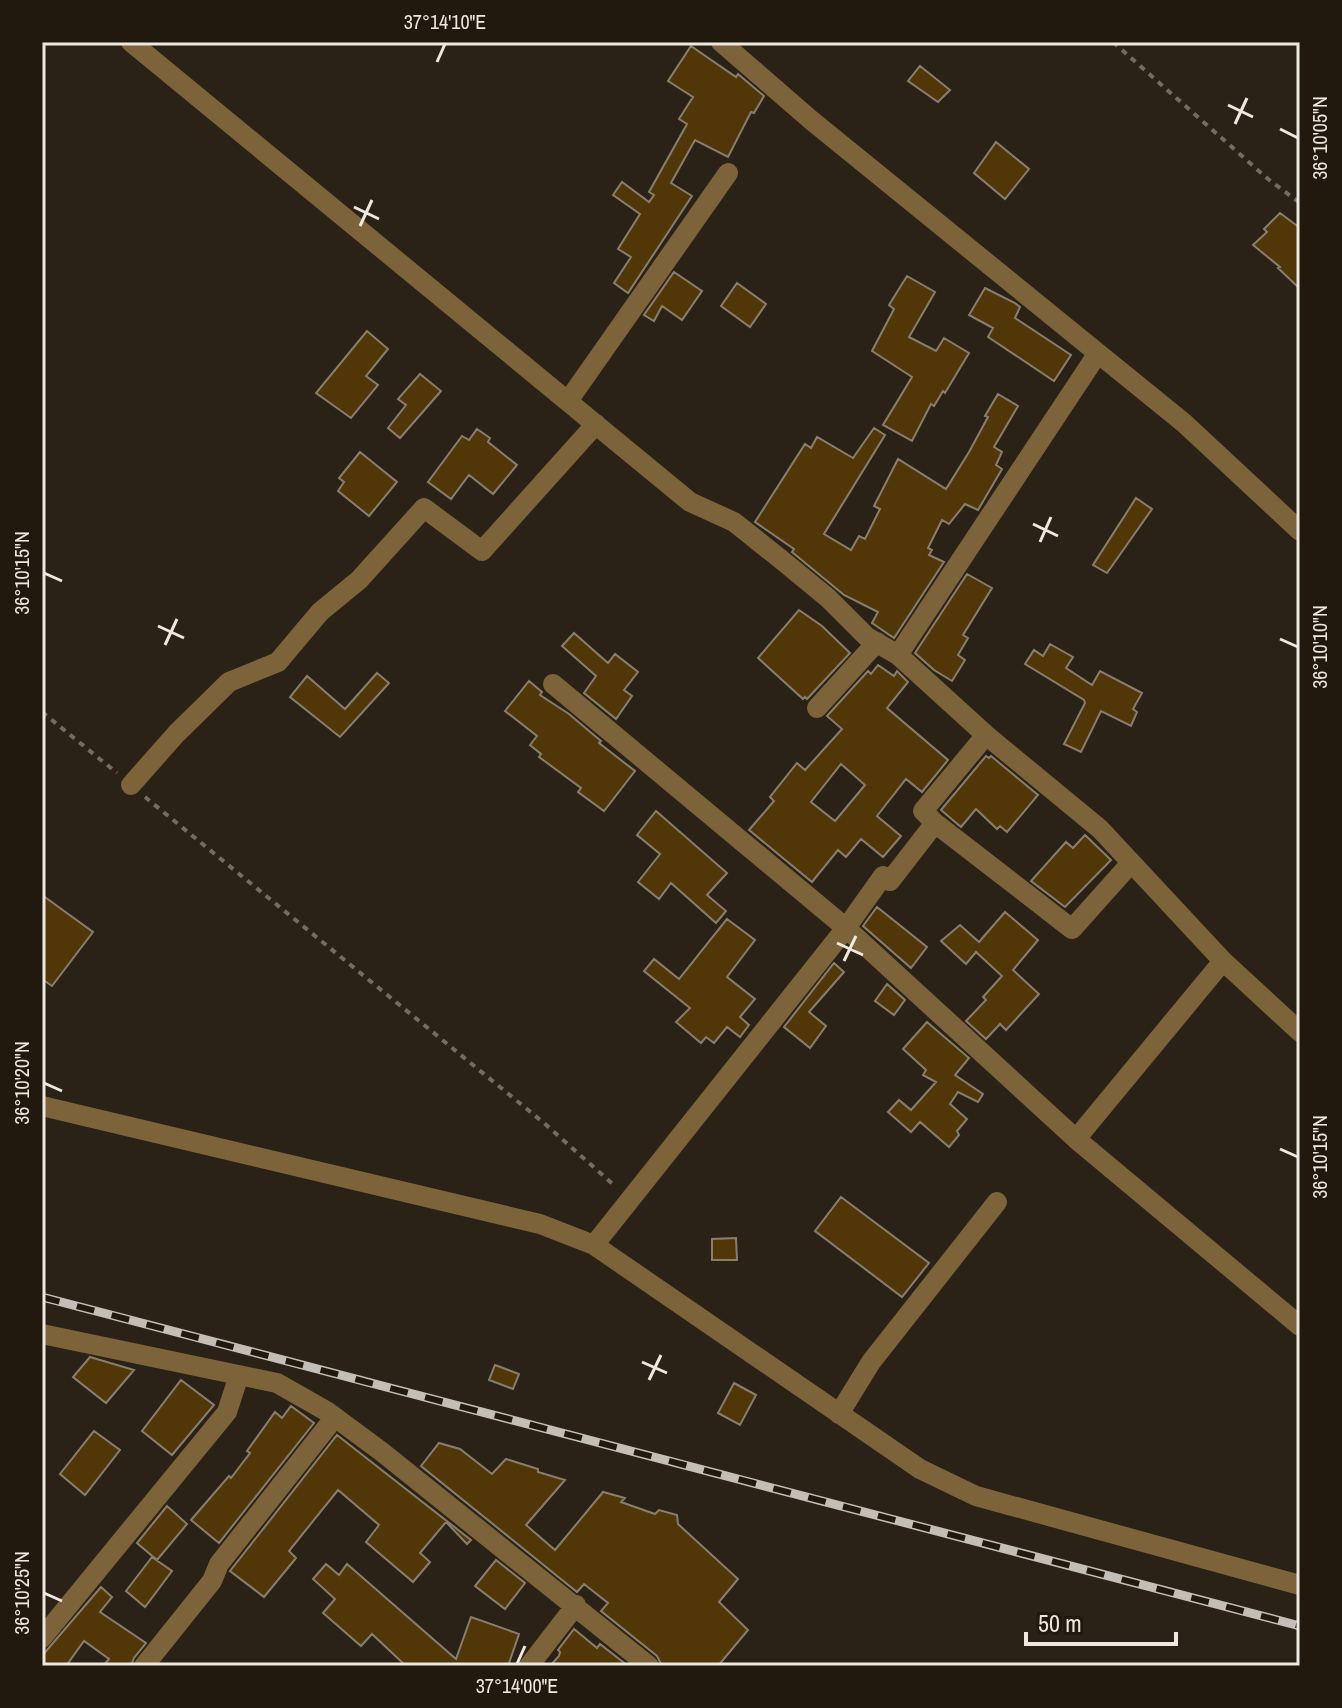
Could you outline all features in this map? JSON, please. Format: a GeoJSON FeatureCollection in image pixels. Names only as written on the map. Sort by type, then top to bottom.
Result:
{"type":"FeatureCollection","features":[{"type":"Feature","properties":{"kind":"street"},"geometry":{"type":"LineString","coordinates":[[131,42],[690,502],[734,522],[818,590],[867,637],[898,655],[986,735],[1100,829],[1223,961],[1300,1032]]}},
{"type":"Feature","properties":{"kind":"street"},"geometry":{"type":"LineString","coordinates":[[721,42],[811,120],[1224,457],[1300,531]]}},
{"type":"Feature","properties":{"kind":"street"},"geometry":{"type":"LineString","coordinates":[[568,401],[728,173]]}},
{"type":"Feature","properties":{"kind":"street"},"geometry":{"type":"LineString","coordinates":[[898,655],[1098,353]]}},
{"type":"Feature","properties":{"kind":"street"},"geometry":{"type":"LineString","coordinates":[[131,785],[176,734],[229,682],[278,662],[320,612],[359,580],[424,508],[482,551],[596,424]]}},
{"type":"Feature","properties":{"kind":"street"},"geometry":{"type":"LineString","coordinates":[[817,708],[877,642]]}},
{"type":"Feature","properties":{"kind":"street"},"geometry":{"type":"LineString","coordinates":[[553,684],[846,928],[1076,1139],[1300,1326]]}},
{"type":"Feature","properties":{"kind":"street"},"geometry":{"type":"LineString","coordinates":[[986,735],[923,811],[935,823],[1072,929],[1131,863]]}},
{"type":"Feature","properties":{"kind":"street"},"geometry":{"type":"LineString","coordinates":[[594,1245],[846,928],[883,876],[890,881],[935,823]]}},
{"type":"Feature","properties":{"kind":"street"},"geometry":{"type":"LineString","coordinates":[[1076,1139],[1223,961]]}},
{"type":"Feature","properties":{"kind":"street"},"geometry":{"type":"LineString","coordinates":[[42,1106],[540,1224],[594,1245],[920,1469],[976,1496],[1300,1585]]}},
{"type":"Feature","properties":{"kind":"street"},"geometry":{"type":"LineString","coordinates":[[839,1414],[871,1362],[997,1202]]}},
{"type":"Feature","properties":{"kind":"street"},"geometry":{"type":"LineString","coordinates":[[42,1334],[277,1383],[335,1417],[576,1605],[649,1666]]}},
{"type":"Feature","properties":{"kind":"street"},"geometry":{"type":"LineString","coordinates":[[42,1638],[227,1412],[239,1375]]}},
{"type":"Feature","properties":{"kind":"street"},"geometry":{"type":"LineString","coordinates":[[144,1666],[212,1581],[219,1564],[335,1417]]}},
{"type":"Feature","properties":{"kind":"street"},"geometry":{"type":"LineString","coordinates":[[529,1666],[576,1605]]}},
{"type":"Feature","properties":{"kind":"path"},"geometry":{"type":"LineString","coordinates":[[1113,42],[1268,179],[1300,203]]}},
{"type":"Feature","properties":{"kind":"path"},"geometry":{"type":"LineString","coordinates":[[42,712],[568,1144],[615,1184],[624,1207]]}},
{"type":"Feature","properties":{"kind":"building"},"geometry":{"type":"Polygon","coordinates":[[[691,46],[736,77],[738,74],[764,96],[754,113],[751,112],[728,157],[695,140],[671,183],[692,196],[628,293],[614,283],[631,257],[618,249],[640,214],[613,195],[622,182],[649,202],[654,195],[649,192],[687,124],[679,119],[693,97],[668,81],[691,46]]]}},
{"type":"Feature","properties":{"kind":"building"},"geometry":{"type":"Polygon","coordinates":[[[920,66],[950,90],[938,102],[908,81],[920,66]]]}},
{"type":"Feature","properties":{"kind":"building"},"geometry":{"type":"Polygon","coordinates":[[[996,142],[1029,169],[1005,199],[974,173],[996,142]]]}},
{"type":"Feature","properties":{"kind":"building"},"geometry":{"type":"Polygon","coordinates":[[[1280,213],[1300,228],[1300,289],[1253,245],[1280,213]]]}},
{"type":"Feature","properties":{"kind":"building"},"geometry":{"type":"Polygon","coordinates":[[[674,272],[702,291],[682,320],[662,306],[654,321],[644,315],[674,272]]]}},
{"type":"Feature","properties":{"kind":"building"},"geometry":{"type":"Polygon","coordinates":[[[907,276],[935,292],[909,337],[936,351],[944,338],[969,353],[945,393],[943,391],[934,406],[931,404],[912,441],[883,425],[912,377],[872,351],[894,309],[889,305],[907,276]]]}},
{"type":"Feature","properties":{"kind":"building"},"geometry":{"type":"Polygon","coordinates":[[[737,283],[766,304],[750,327],[721,306],[737,283]]]}},
{"type":"Feature","properties":{"kind":"building"},"geometry":{"type":"Polygon","coordinates":[[[985,288],[1015,303],[1020,307],[1015,318],[1071,355],[1054,381],[988,337],[993,328],[969,315],[985,288]]]}},
{"type":"Feature","properties":{"kind":"building"},"geometry":{"type":"Polygon","coordinates":[[[367,331],[388,349],[366,376],[378,385],[351,418],[316,393],[367,331]]]}},
{"type":"Feature","properties":{"kind":"building"},"geometry":{"type":"Polygon","coordinates":[[[420,374],[441,391],[400,438],[388,428],[406,405],[398,399],[420,374]]]}},
{"type":"Feature","properties":{"kind":"building"},"geometry":{"type":"Polygon","coordinates":[[[998,394],[1018,406],[994,447],[1002,452],[996,465],[1002,469],[978,510],[965,504],[949,524],[942,520],[928,548],[932,550],[929,555],[944,562],[894,638],[872,623],[878,612],[844,595],[792,552],[794,549],[755,522],[805,444],[811,448],[817,437],[853,458],[874,428],[885,435],[824,534],[851,550],[859,536],[865,539],[880,509],[874,506],[898,459],[946,489],[969,452],[998,394]]]}},
{"type":"Feature","properties":{"kind":"building"},"geometry":{"type":"Polygon","coordinates":[[[477,429],[517,465],[493,494],[469,475],[451,499],[428,482],[462,436],[469,440],[477,429]]]}},
{"type":"Feature","properties":{"kind":"building"},"geometry":{"type":"Polygon","coordinates":[[[360,452],[397,482],[369,516],[338,491],[344,482],[339,478],[360,452]]]}},
{"type":"Feature","properties":{"kind":"building"},"geometry":{"type":"Polygon","coordinates":[[[1136,498],[1152,509],[1107,573],[1093,565],[1136,498]]]}},
{"type":"Feature","properties":{"kind":"building"},"geometry":{"type":"Polygon","coordinates":[[[967,574],[992,588],[963,635],[968,638],[958,655],[965,660],[952,681],[915,653],[967,574]]]}},
{"type":"Feature","properties":{"kind":"building"},"geometry":{"type":"Polygon","coordinates":[[[799,610],[822,626],[850,653],[807,699],[803,699],[758,658],[799,610]]]}},
{"type":"Feature","properties":{"kind":"building"},"geometry":{"type":"Polygon","coordinates":[[[574,633],[608,663],[615,654],[638,672],[624,690],[632,696],[616,719],[584,693],[596,676],[562,646],[574,633]]]}},
{"type":"Feature","properties":{"kind":"building"},"geometry":{"type":"Polygon","coordinates":[[[1050,644],[1073,657],[1066,668],[1092,685],[1100,671],[1142,693],[1133,709],[1137,712],[1131,726],[1101,711],[1081,752],[1064,744],[1084,700],[1025,664],[1034,650],[1043,656],[1050,644]]]}},
{"type":"Feature","properties":{"kind":"building"},"geometry":{"type":"Polygon","coordinates":[[[878,665],[894,676],[897,671],[908,682],[887,708],[948,760],[922,792],[906,779],[877,816],[901,836],[883,857],[861,839],[846,857],[838,850],[812,882],[749,830],[774,801],[770,797],[797,763],[805,770],[842,729],[827,716],[868,671],[871,674],[878,665]],[[841,764],[811,802],[835,821],[865,785],[841,764]]]}},
{"type":"Feature","properties":{"kind":"building"},"geometry":{"type":"Polygon","coordinates":[[[377,673],[389,683],[340,737],[290,697],[307,676],[345,709],[377,673]]]}},
{"type":"Feature","properties":{"kind":"building"},"geometry":{"type":"Polygon","coordinates":[[[529,681],[542,692],[540,695],[569,714],[635,771],[604,811],[578,792],[581,788],[539,757],[541,754],[530,745],[537,736],[505,711],[529,681]]]}},
{"type":"Feature","properties":{"kind":"building"},"geometry":{"type":"Polygon","coordinates":[[[986,756],[991,756],[1038,795],[1007,832],[1000,826],[997,829],[976,809],[961,827],[941,810],[986,756]]]}},
{"type":"Feature","properties":{"kind":"building"},"geometry":{"type":"Polygon","coordinates":[[[656,811],[727,873],[707,895],[726,911],[716,923],[671,883],[659,899],[638,882],[660,854],[637,835],[656,811]]]}},
{"type":"Feature","properties":{"kind":"building"},"geometry":{"type":"Polygon","coordinates":[[[1085,835],[1111,860],[1065,907],[1031,881],[1066,842],[1073,848],[1085,835]]]}},
{"type":"Feature","properties":{"kind":"building"},"geometry":{"type":"Polygon","coordinates":[[[42,895],[93,932],[52,986],[42,979],[42,895]]]}},
{"type":"Feature","properties":{"kind":"building"},"geometry":{"type":"Polygon","coordinates":[[[877,907],[927,947],[911,968],[863,926],[877,907]]]}},
{"type":"Feature","properties":{"kind":"building"},"geometry":{"type":"Polygon","coordinates":[[[1005,912],[1038,940],[1013,970],[1039,994],[1006,1030],[1000,1024],[986,1039],[966,1021],[986,1000],[983,997],[1002,976],[976,952],[966,964],[941,941],[960,925],[979,942],[1005,912]]]}},
{"type":"Feature","properties":{"kind":"building"},"geometry":{"type":"Polygon","coordinates":[[[727,919],[755,940],[727,977],[755,999],[740,1017],[749,1025],[740,1037],[727,1027],[714,1043],[706,1037],[701,1043],[676,1022],[690,1008],[644,971],[654,959],[679,979],[727,919]]]}},
{"type":"Feature","properties":{"kind":"building"},"geometry":{"type":"Polygon","coordinates":[[[834,963],[844,972],[809,1012],[826,1026],[810,1048],[784,1027],[834,963]]]}},
{"type":"Feature","properties":{"kind":"building"},"geometry":{"type":"Polygon","coordinates":[[[887,984],[905,1000],[894,1015],[875,1001],[887,984]]]}},
{"type":"Feature","properties":{"kind":"building"},"geometry":{"type":"Polygon","coordinates":[[[927,1022],[969,1058],[955,1075],[983,1094],[978,1102],[958,1092],[950,1104],[967,1119],[949,1147],[920,1122],[911,1132],[888,1112],[899,1100],[911,1110],[936,1082],[923,1075],[926,1070],[903,1049],[927,1022]]]}},
{"type":"Feature","properties":{"kind":"building"},"geometry":{"type":"Polygon","coordinates":[[[841,1197],[929,1263],[902,1297],[815,1231],[841,1197]]]}},
{"type":"Feature","properties":{"kind":"building"},"geometry":{"type":"Polygon","coordinates":[[[736,1238],[737,1260],[712,1260],[712,1239],[736,1238]]]}},
{"type":"Feature","properties":{"kind":"building"},"geometry":{"type":"Polygon","coordinates":[[[90,1357],[134,1370],[106,1403],[73,1377],[90,1357]]]}},
{"type":"Feature","properties":{"kind":"building"},"geometry":{"type":"Polygon","coordinates":[[[495,1365],[519,1374],[513,1389],[489,1380],[495,1365]]]}},
{"type":"Feature","properties":{"kind":"building"},"geometry":{"type":"Polygon","coordinates":[[[181,1380],[214,1405],[172,1455],[142,1431],[181,1380]]]}},
{"type":"Feature","properties":{"kind":"building"},"geometry":{"type":"Polygon","coordinates":[[[734,1383],[756,1395],[740,1425],[718,1413],[734,1383]]]}},
{"type":"Feature","properties":{"kind":"building"},"geometry":{"type":"Polygon","coordinates":[[[291,1406],[314,1423],[219,1543],[191,1520],[229,1476],[231,1478],[275,1412],[282,1418],[291,1406]]]}},
{"type":"Feature","properties":{"kind":"building"},"geometry":{"type":"Polygon","coordinates":[[[94,1431],[120,1450],[85,1495],[60,1474],[94,1431]]]}},
{"type":"Feature","properties":{"kind":"building"},"geometry":{"type":"Polygon","coordinates":[[[337,1435],[471,1540],[467,1544],[446,1522],[420,1553],[430,1562],[413,1582],[366,1542],[379,1525],[338,1490],[289,1551],[296,1558],[264,1597],[230,1571],[337,1435]]]}},
{"type":"Feature","properties":{"kind":"building"},"geometry":{"type":"Polygon","coordinates":[[[439,1443],[460,1449],[492,1474],[506,1459],[565,1480],[526,1525],[555,1550],[603,1492],[625,1498],[621,1502],[655,1514],[659,1510],[677,1515],[678,1524],[738,1579],[719,1602],[748,1630],[718,1666],[662,1666],[657,1656],[601,1611],[608,1603],[584,1584],[577,1592],[421,1466],[439,1443]]]}},
{"type":"Feature","properties":{"kind":"building"},"geometry":{"type":"Polygon","coordinates":[[[167,1506],[187,1524],[157,1560],[137,1543],[167,1506]]]}},
{"type":"Feature","properties":{"kind":"building"},"geometry":{"type":"Polygon","coordinates":[[[152,1557],[172,1571],[145,1607],[126,1591],[152,1557]]]}},
{"type":"Feature","properties":{"kind":"building"},"geometry":{"type":"Polygon","coordinates":[[[496,1560],[525,1583],[505,1609],[475,1586],[496,1560]]]}},
{"type":"Feature","properties":{"kind":"building"},"geometry":{"type":"Polygon","coordinates":[[[326,1564],[339,1575],[347,1564],[456,1659],[471,1617],[519,1634],[508,1666],[406,1666],[372,1634],[361,1646],[323,1613],[335,1599],[313,1579],[326,1564]]]}},
{"type":"Feature","properties":{"kind":"building"},"geometry":{"type":"Polygon","coordinates":[[[101,1587],[112,1597],[100,1612],[146,1643],[131,1666],[103,1666],[109,1659],[84,1641],[66,1666],[42,1666],[42,1656],[101,1587]]]}},
{"type":"Feature","properties":{"kind":"building"},"geometry":{"type":"Polygon","coordinates":[[[574,1629],[597,1648],[600,1644],[628,1666],[550,1666],[574,1629]]]}},
{"type":"Feature","properties":{"kind":"railway"},"geometry":{"type":"LineString","coordinates":[[42,1297],[1300,1626]]}}]}
